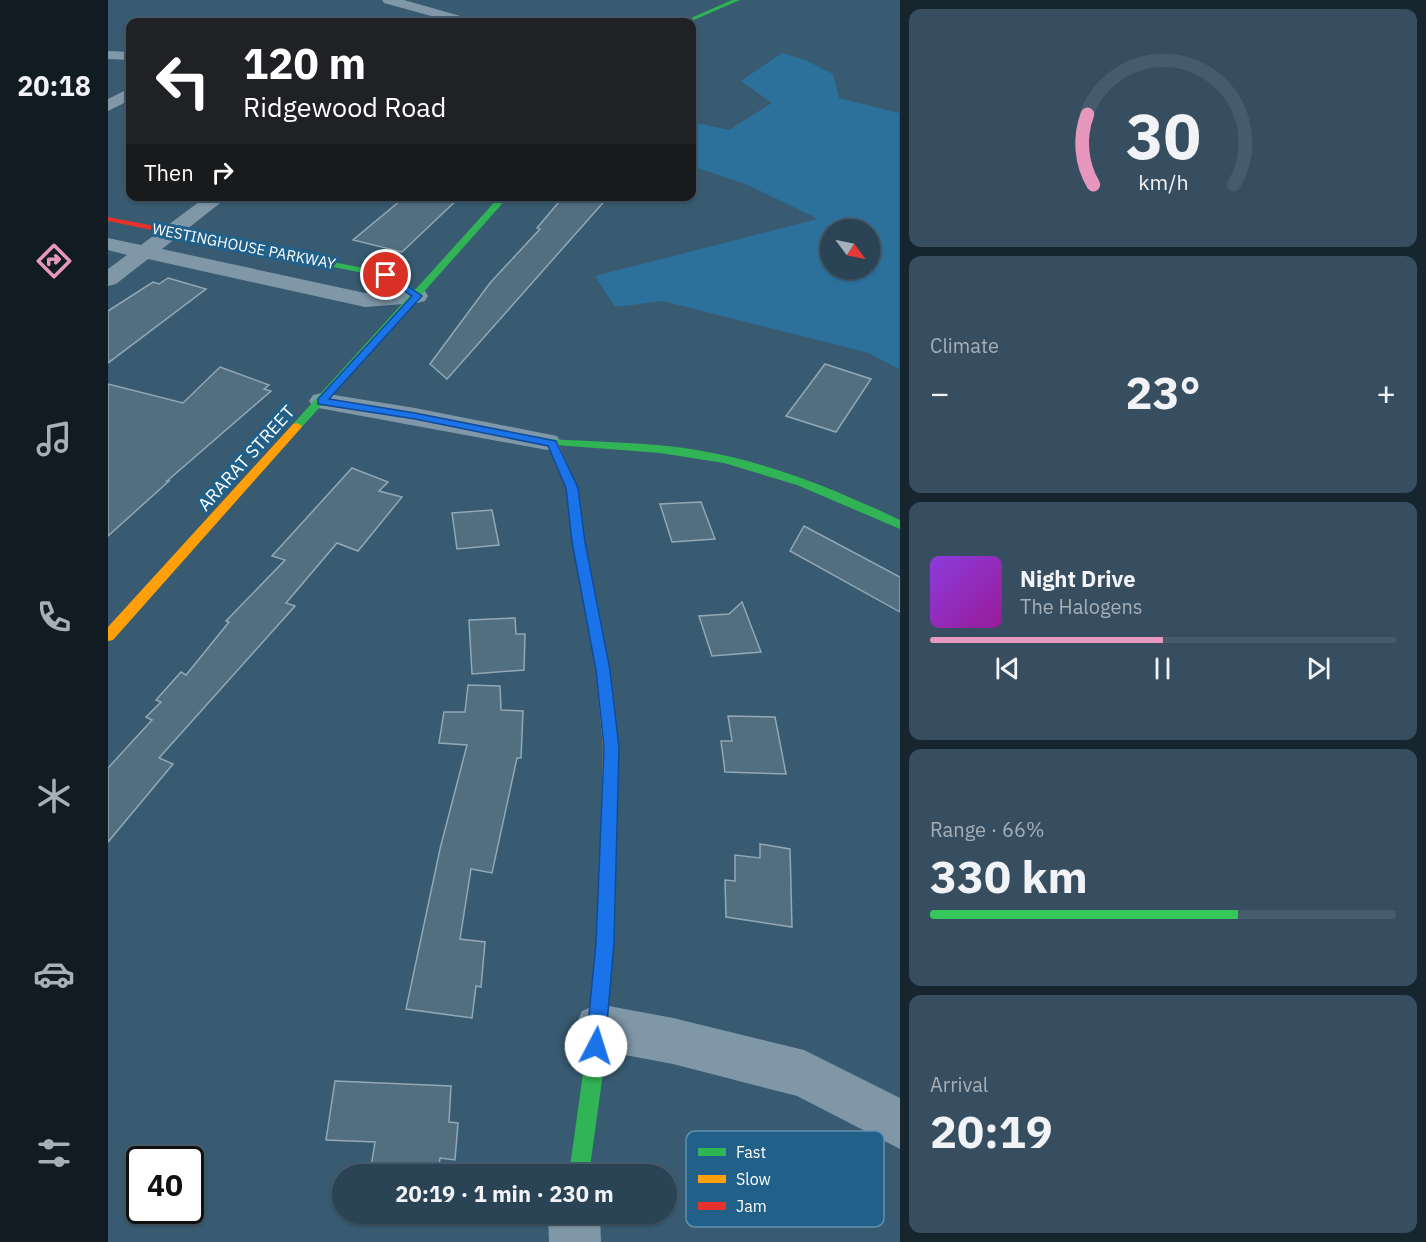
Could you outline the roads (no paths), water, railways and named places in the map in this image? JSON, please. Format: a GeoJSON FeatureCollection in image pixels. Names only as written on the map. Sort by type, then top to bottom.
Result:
{"type":"FeatureCollection","features":[{"type":"Feature","properties":{"kind":"street"},"geometry":{"type":"LineString","coordinates":[[389,0],[452,18]]}},
{"type":"Feature","properties":{"kind":"street"},"geometry":{"type":"LineString","coordinates":[[694,18],[737,0]]}},
{"type":"Feature","properties":{"kind":"street"},"geometry":{"type":"LineString","coordinates":[[108,55],[126,56]]}},
{"type":"Feature","properties":{"kind":"street"},"geometry":{"type":"LineString","coordinates":[[108,106],[126,95]]}},
{"type":"Feature","properties":{"kind":"street"},"geometry":{"type":"LineString","coordinates":[[108,279],[213,201]]}},
{"type":"Feature","properties":{"kind":"street","name":"ARARAT STREET"},"geometry":{"type":"LineString","coordinates":[[108,636],[501,201]]}},
{"type":"Feature","properties":{"kind":"street","name":"WESTINGHOUSE PARKWAY"},"geometry":{"type":"LineString","coordinates":[[108,219],[386,275],[417,296]]}},
{"type":"Feature","properties":{"kind":"street","name":"WESTINGHOUSE PARKWAY"},"geometry":{"type":"LineString","coordinates":[[108,244],[365,300],[417,296]]}},
{"type":"Feature","properties":{"kind":"street"},"geometry":{"type":"LineString","coordinates":[[322,401],[415,416],[547,442],[698,454],[773,473],[848,499],[900,525]]}},
{"type":"Feature","properties":{"kind":"street"},"geometry":{"type":"LineString","coordinates":[[547,442],[552,443],[572,488],[579,542],[603,670],[611,748],[605,943],[598,1027],[580,1164]]}},
{"type":"Feature","properties":{"kind":"street"},"geometry":{"type":"LineString","coordinates":[[598,1027],[673,1041],[804,1074],[900,1125]]}},
{"type":"Feature","properties":{"kind":"street"},"geometry":{"type":"LineString","coordinates":[[574,1224],[575,1242]]}}]}
